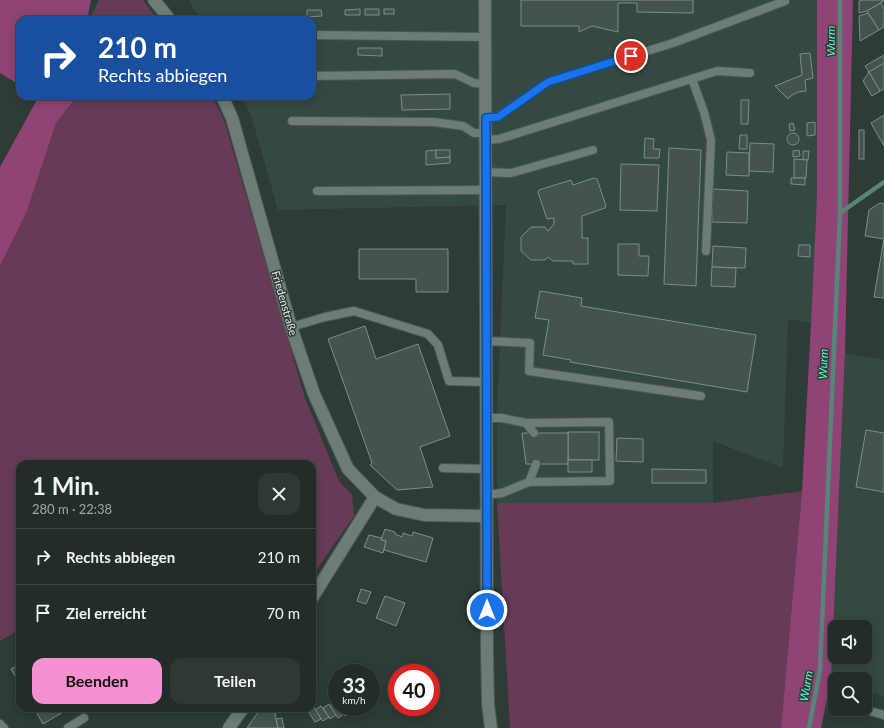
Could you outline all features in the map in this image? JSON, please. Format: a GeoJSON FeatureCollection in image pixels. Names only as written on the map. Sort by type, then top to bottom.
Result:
{"type":"FeatureCollection","features":[{"type":"Feature","properties":{"kind":"street"},"geometry":{"type":"LineString","coordinates":[[154,0],[167,16]]}},
{"type":"Feature","properties":{"kind":"street"},"geometry":{"type":"LineString","coordinates":[[485,0],[486,516],[488,704],[491,728]]}},
{"type":"Feature","properties":{"kind":"street","name":"Friedenstraße"},"geometry":{"type":"LineString","coordinates":[[224,100],[232,118],[291,327],[314,394],[348,469],[374,497],[396,509],[424,515],[486,516]]}},
{"type":"Feature","properties":{"kind":"street"},"geometry":{"type":"LineString","coordinates":[[316,591],[374,497]]}},
{"type":"Feature","properties":{"kind":"street"},"geometry":{"type":"LineString","coordinates":[[481,728],[488,704]]}},
{"type":"Feature","properties":{"kind":"street"},"geometry":{"type":"LineString","coordinates":[[229,728],[240,712]]}},
{"type":"Feature","properties":{"kind":"lane"},"geometry":{"type":"LineString","coordinates":[[486,118],[498,117],[548,82],[673,43],[785,1]]}},
{"type":"Feature","properties":{"kind":"lane"},"geometry":{"type":"LineString","coordinates":[[316,35],[485,37]]}},
{"type":"Feature","properties":{"kind":"lane"},"geometry":{"type":"LineString","coordinates":[[292,121],[434,122],[462,126],[474,133],[499,139],[716,71],[750,74]]}},
{"type":"Feature","properties":{"kind":"lane"},"geometry":{"type":"LineString","coordinates":[[316,76],[455,74],[474,83],[485,84]]}},
{"type":"Feature","properties":{"kind":"lane"},"geometry":{"type":"LineString","coordinates":[[692,79],[704,112],[711,140],[706,251]]}},
{"type":"Feature","properties":{"kind":"lane"},"geometry":{"type":"LineString","coordinates":[[486,172],[511,174],[593,150]]}},
{"type":"Feature","properties":{"kind":"lane"},"geometry":{"type":"LineString","coordinates":[[317,191],[486,190]]}},
{"type":"Feature","properties":{"kind":"lane"},"geometry":{"type":"LineString","coordinates":[[291,327],[325,316],[354,311],[428,334],[438,345],[449,381],[486,382]]}},
{"type":"Feature","properties":{"kind":"lane"},"geometry":{"type":"LineString","coordinates":[[486,341],[530,342],[530,371],[701,396]]}},
{"type":"Feature","properties":{"kind":"lane"},"geometry":{"type":"LineString","coordinates":[[486,418],[502,418],[526,423],[609,422],[610,481],[529,482],[502,493],[486,495]]}},
{"type":"Feature","properties":{"kind":"lane"},"geometry":{"type":"LineString","coordinates":[[526,423],[534,433]]}},
{"type":"Feature","properties":{"kind":"lane"},"geometry":{"type":"LineString","coordinates":[[529,482],[536,464]]}},
{"type":"Feature","properties":{"kind":"lane"},"geometry":{"type":"LineString","coordinates":[[443,468],[486,469]]}},
{"type":"Feature","properties":{"kind":"lane"},"geometry":{"type":"LineString","coordinates":[[872,712],[884,715]]}},
{"type":"Feature","properties":{"kind":"lane"},"geometry":{"type":"LineString","coordinates":[[68,728],[84,718]]}},
{"type":"Feature","properties":{"kind":"lane"},"geometry":{"type":"LineString","coordinates":[[0,724],[4,728]]}},
{"type":"Feature","properties":{"kind":"shaded area"},"geometry":{"type":"Polygon","coordinates":[[[0,0],[91,0],[88,16],[16,16],[16,83],[0,73],[0,0]]]}},
{"type":"Feature","properties":{"kind":"shaded area"},"geometry":{"type":"Polygon","coordinates":[[[99,0],[143,0],[155,16],[91,16],[99,0]]]}},
{"type":"Feature","properties":{"kind":"shaded area"},"geometry":{"type":"Polygon","coordinates":[[[189,0],[817,0],[817,195],[811,323],[788,319],[783,468],[713,441],[713,503],[497,503],[497,408],[506,205],[278,210],[251,115],[243,100],[316,100],[316,16],[198,16],[189,0]]]}},
{"type":"Feature","properties":{"kind":"shaded area"},"geometry":{"type":"Polygon","coordinates":[[[817,0],[853,0],[845,353],[834,620],[828,620],[828,664],[832,664],[831,672],[828,672],[828,694],[821,728],[781,728],[802,491],[817,195],[817,0]]]}},
{"type":"Feature","properties":{"kind":"shaded area"},"geometry":{"type":"Polygon","coordinates":[[[37,100],[74,100],[56,123],[27,211],[0,266],[0,167],[37,100]]]}},
{"type":"Feature","properties":{"kind":"shaded area"},"geometry":{"type":"Polygon","coordinates":[[[74,100],[214,100],[224,120],[305,398],[339,481],[352,495],[354,516],[316,570],[316,460],[16,460],[16,631],[0,641],[0,266],[27,211],[56,123],[74,100]]]}},
{"type":"Feature","properties":{"kind":"shaded area"},"geometry":{"type":"Polygon","coordinates":[[[845,353],[884,360],[884,696],[872,693],[872,672],[831,672],[832,664],[872,664],[872,620],[834,620],[845,353]]]}},
{"type":"Feature","properties":{"kind":"shaded area"},"geometry":{"type":"Polygon","coordinates":[[[802,491],[781,728],[510,728],[497,503],[713,503],[802,491]]]}},
{"type":"Feature","properties":{"kind":"building"},"geometry":{"type":"Polygon","coordinates":[[[521,0],[693,0],[693,13],[637,12],[637,3],[618,3],[618,32],[592,26],[579,32],[579,26],[521,26],[521,0]]]}},
{"type":"Feature","properties":{"kind":"building"},"geometry":{"type":"Polygon","coordinates":[[[859,1],[884,1],[867,11],[859,13],[859,1]]]}},
{"type":"Feature","properties":{"kind":"building"},"geometry":{"type":"Polygon","coordinates":[[[881,3],[884,9],[884,27],[879,30],[867,11],[881,3]]]}},
{"type":"Feature","properties":{"kind":"building"},"geometry":{"type":"Polygon","coordinates":[[[360,9],[360,15],[345,15],[345,10],[360,9]]]}},
{"type":"Feature","properties":{"kind":"building"},"geometry":{"type":"Polygon","coordinates":[[[365,9],[379,9],[379,15],[365,15],[365,9]]]}},
{"type":"Feature","properties":{"kind":"building"},"geometry":{"type":"Polygon","coordinates":[[[384,9],[394,9],[394,14],[384,14],[384,9]]]}},
{"type":"Feature","properties":{"kind":"building"},"geometry":{"type":"Polygon","coordinates":[[[307,10],[321,10],[322,16],[307,16],[307,10]]]}},
{"type":"Feature","properties":{"kind":"building"},"geometry":{"type":"Polygon","coordinates":[[[868,13],[879,30],[860,41],[859,16],[868,13]]]}},
{"type":"Feature","properties":{"kind":"building"},"geometry":{"type":"Polygon","coordinates":[[[358,48],[382,48],[382,56],[358,55],[358,48]]]}},
{"type":"Feature","properties":{"kind":"building"},"geometry":{"type":"Polygon","coordinates":[[[810,53],[813,78],[805,80],[806,91],[798,92],[788,99],[775,86],[802,75],[800,54],[810,53]]]}},
{"type":"Feature","properties":{"kind":"building"},"geometry":{"type":"Polygon","coordinates":[[[884,55],[884,63],[869,72],[865,66],[884,55]]]}},
{"type":"Feature","properties":{"kind":"building"},"geometry":{"type":"Polygon","coordinates":[[[884,63],[884,89],[880,91],[869,72],[884,63]]]}},
{"type":"Feature","properties":{"kind":"building"},"geometry":{"type":"Polygon","coordinates":[[[869,72],[880,91],[872,96],[863,81],[869,72]]]}},
{"type":"Feature","properties":{"kind":"building"},"geometry":{"type":"Polygon","coordinates":[[[450,94],[450,109],[402,110],[401,95],[450,94]]]}},
{"type":"Feature","properties":{"kind":"building"},"geometry":{"type":"Polygon","coordinates":[[[741,100],[749,100],[748,124],[741,124],[741,100]]]}},
{"type":"Feature","properties":{"kind":"building"},"geometry":{"type":"Polygon","coordinates":[[[884,115],[884,146],[871,123],[884,115]]]}},
{"type":"Feature","properties":{"kind":"building"},"geometry":{"type":"Polygon","coordinates":[[[815,122],[815,135],[807,136],[807,123],[815,122]]]}},
{"type":"Feature","properties":{"kind":"building"},"geometry":{"type":"Polygon","coordinates":[[[793,123],[795,130],[790,131],[789,124],[793,123]]]}},
{"type":"Feature","properties":{"kind":"building"},"geometry":{"type":"Polygon","coordinates":[[[859,130],[864,130],[864,159],[859,159],[859,130]]]}},
{"type":"Feature","properties":{"kind":"building"},"geometry":{"type":"Polygon","coordinates":[[[795,133],[798,134],[798,144],[791,145],[788,144],[787,137],[788,134],[795,133]]]}},
{"type":"Feature","properties":{"kind":"building"},"geometry":{"type":"Polygon","coordinates":[[[740,135],[747,135],[747,149],[739,149],[740,135]]]}},
{"type":"Feature","properties":{"kind":"building"},"geometry":{"type":"Polygon","coordinates":[[[645,138],[654,139],[653,149],[660,149],[659,158],[644,158],[645,138]]]}},
{"type":"Feature","properties":{"kind":"building"},"geometry":{"type":"Polygon","coordinates":[[[750,143],[774,144],[773,172],[749,171],[750,143]]]}},
{"type":"Feature","properties":{"kind":"building"},"geometry":{"type":"Polygon","coordinates":[[[669,148],[701,150],[696,286],[664,284],[669,148]]]}},
{"type":"Feature","properties":{"kind":"building"},"geometry":{"type":"Polygon","coordinates":[[[436,150],[436,158],[450,157],[450,163],[426,165],[426,151],[436,150]]]}},
{"type":"Feature","properties":{"kind":"building"},"geometry":{"type":"Polygon","coordinates":[[[436,150],[450,150],[450,157],[436,158],[436,150]]]}},
{"type":"Feature","properties":{"kind":"building"},"geometry":{"type":"Polygon","coordinates":[[[799,150],[800,156],[793,157],[793,151],[799,150]]]}},
{"type":"Feature","properties":{"kind":"building"},"geometry":{"type":"Polygon","coordinates":[[[803,151],[809,151],[808,160],[803,160],[803,151]]]}},
{"type":"Feature","properties":{"kind":"building"},"geometry":{"type":"Polygon","coordinates":[[[727,152],[749,153],[749,176],[726,175],[727,152]]]}},
{"type":"Feature","properties":{"kind":"building"},"geometry":{"type":"Polygon","coordinates":[[[794,159],[807,160],[806,178],[794,178],[794,159]]]}},
{"type":"Feature","properties":{"kind":"building"},"geometry":{"type":"Polygon","coordinates":[[[621,164],[659,165],[657,211],[620,210],[621,164]]]}},
{"type":"Feature","properties":{"kind":"building"},"geometry":{"type":"Polygon","coordinates":[[[594,178],[597,179],[606,206],[605,208],[582,216],[582,238],[588,238],[588,264],[573,264],[573,261],[553,261],[548,257],[545,260],[531,260],[521,251],[521,237],[531,227],[545,227],[548,231],[554,224],[554,218],[547,219],[538,192],[539,190],[571,180],[573,185],[594,178]]]}},
{"type":"Feature","properties":{"kind":"building"},"geometry":{"type":"Polygon","coordinates":[[[791,178],[805,178],[805,185],[791,184],[791,178]]]}},
{"type":"Feature","properties":{"kind":"building"},"geometry":{"type":"Polygon","coordinates":[[[713,189],[748,191],[747,223],[712,222],[713,189]]]}},
{"type":"Feature","properties":{"kind":"building"},"geometry":{"type":"Polygon","coordinates":[[[880,203],[884,204],[884,239],[865,236],[869,210],[880,203]]]}},
{"type":"Feature","properties":{"kind":"building"},"geometry":{"type":"Polygon","coordinates":[[[884,239],[884,298],[874,297],[884,239]]]}},
{"type":"Feature","properties":{"kind":"building"},"geometry":{"type":"Polygon","coordinates":[[[618,244],[639,244],[639,256],[649,256],[648,276],[618,275],[618,244]]]}},
{"type":"Feature","properties":{"kind":"building"},"geometry":{"type":"Polygon","coordinates":[[[799,245],[810,245],[810,257],[798,256],[799,245]]]}},
{"type":"Feature","properties":{"kind":"building"},"geometry":{"type":"Polygon","coordinates":[[[713,246],[746,248],[745,268],[712,267],[713,246]]]}},
{"type":"Feature","properties":{"kind":"building"},"geometry":{"type":"Polygon","coordinates":[[[359,249],[448,249],[448,292],[416,292],[416,279],[359,279],[359,249]]]}},
{"type":"Feature","properties":{"kind":"building"},"geometry":{"type":"Polygon","coordinates":[[[712,267],[736,268],[735,287],[711,286],[712,267]]]}},
{"type":"Feature","properties":{"kind":"building"},"geometry":{"type":"Polygon","coordinates":[[[540,291],[582,298],[581,306],[756,335],[747,392],[570,362],[571,360],[543,355],[549,320],[535,318],[540,291]]]}},
{"type":"Feature","properties":{"kind":"building"},"geometry":{"type":"Polygon","coordinates":[[[365,326],[376,359],[418,344],[450,436],[420,447],[433,487],[397,490],[370,465],[372,463],[328,339],[365,326]]]}},
{"type":"Feature","properties":{"kind":"building"},"geometry":{"type":"Polygon","coordinates":[[[866,430],[884,433],[884,492],[856,487],[866,430]]]}},
{"type":"Feature","properties":{"kind":"building"},"geometry":{"type":"Polygon","coordinates":[[[568,432],[599,432],[599,460],[568,460],[568,432]]]}},
{"type":"Feature","properties":{"kind":"building"},"geometry":{"type":"Polygon","coordinates":[[[522,433],[568,433],[568,464],[526,464],[522,433]]]}},
{"type":"Feature","properties":{"kind":"building"},"geometry":{"type":"Polygon","coordinates":[[[617,438],[643,439],[643,462],[616,461],[617,438]]]}},
{"type":"Feature","properties":{"kind":"building"},"geometry":{"type":"Polygon","coordinates":[[[568,460],[592,460],[592,472],[568,472],[568,460]]]}},
{"type":"Feature","properties":{"kind":"building"},"geometry":{"type":"Polygon","coordinates":[[[652,469],[706,470],[706,483],[652,483],[652,469]]]}},
{"type":"Feature","properties":{"kind":"building"},"geometry":{"type":"Polygon","coordinates":[[[385,529],[395,532],[395,534],[402,537],[403,533],[412,536],[413,532],[433,538],[426,562],[384,550],[386,541],[381,540],[385,529]]]}},
{"type":"Feature","properties":{"kind":"building"},"geometry":{"type":"Polygon","coordinates":[[[369,535],[382,538],[381,540],[386,541],[383,553],[364,547],[369,535]]]}},
{"type":"Feature","properties":{"kind":"building"},"geometry":{"type":"Polygon","coordinates":[[[361,589],[371,592],[366,604],[357,601],[361,589]]]}},
{"type":"Feature","properties":{"kind":"building"},"geometry":{"type":"Polygon","coordinates":[[[385,596],[405,603],[396,626],[376,618],[385,596]]]}},
{"type":"Feature","properties":{"kind":"building"},"geometry":{"type":"Polygon","coordinates":[[[16,666],[16,677],[11,669],[16,666]]]}},
{"type":"Feature","properties":{"kind":"building"},"geometry":{"type":"Polygon","coordinates":[[[328,705],[328,716],[323,708],[328,705]]]}},
{"type":"Feature","properties":{"kind":"building"},"geometry":{"type":"Polygon","coordinates":[[[321,706],[329,717],[323,721],[316,709],[321,706]]]}},
{"type":"Feature","properties":{"kind":"building"},"geometry":{"type":"Polygon","coordinates":[[[316,710],[321,719],[315,722],[309,712],[316,712],[316,710]]]}},
{"type":"Feature","properties":{"kind":"building"},"geometry":{"type":"Polygon","coordinates":[[[36,712],[63,712],[43,724],[36,712]]]}},
{"type":"Feature","properties":{"kind":"building"},"geometry":{"type":"Polygon","coordinates":[[[258,712],[282,712],[275,713],[278,728],[247,728],[258,712]]]}},
{"type":"Feature","properties":{"kind":"building"},"geometry":{"type":"Polygon","coordinates":[[[282,718],[284,728],[278,728],[276,719],[282,718]]]}},
{"type":"Feature","properties":{"kind":"waterway","name":"Wurm"},"geometry":{"type":"LineString","coordinates":[[809,728],[820,669],[840,213],[840,0]]}},
{"type":"Feature","properties":{"kind":"waterway"},"geometry":{"type":"LineString","coordinates":[[840,213],[884,182]]}},
{"type":"Feature","properties":{"kind":"route"},"geometry":{"type":"LineString","coordinates":[[487,610],[486,118],[498,117],[548,82],[631,56]]}}]}
